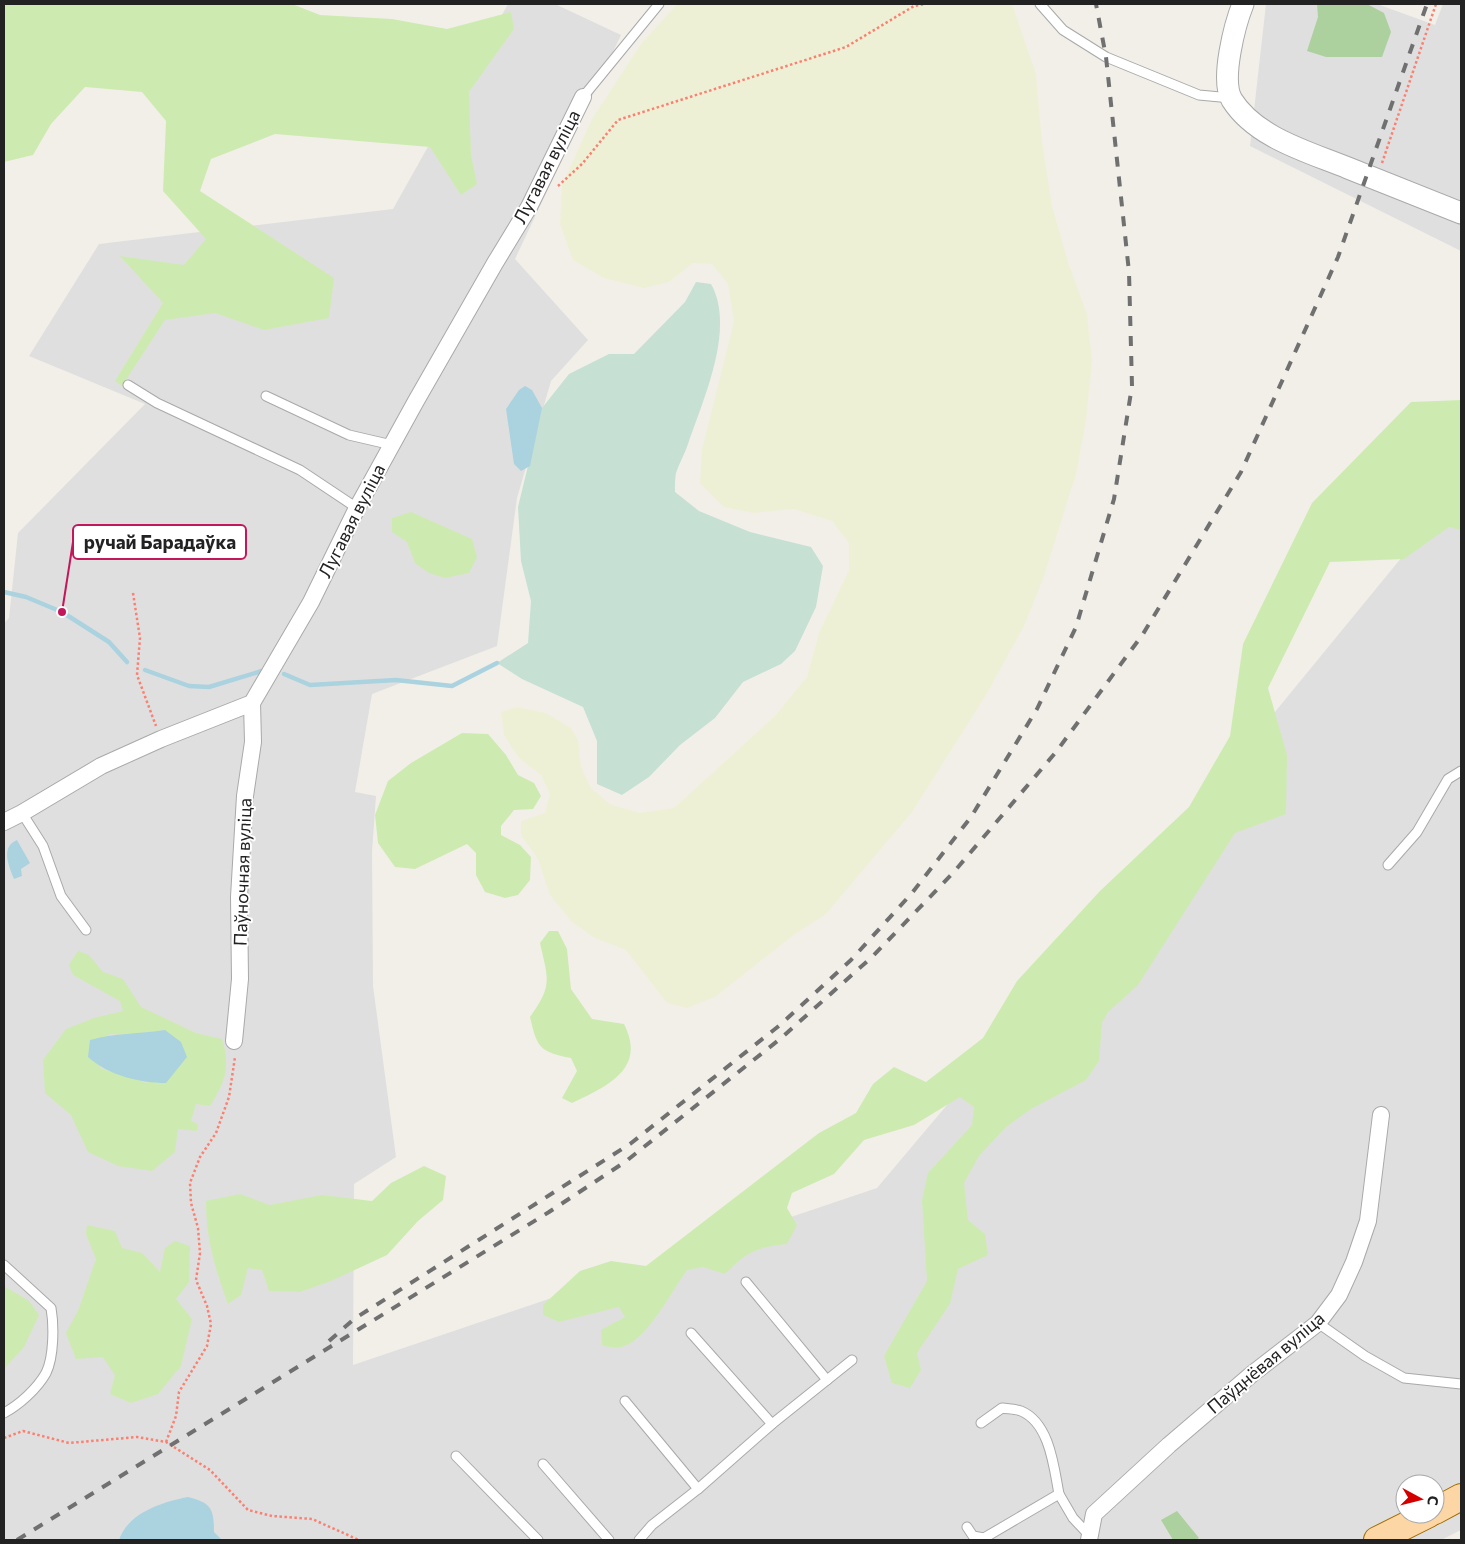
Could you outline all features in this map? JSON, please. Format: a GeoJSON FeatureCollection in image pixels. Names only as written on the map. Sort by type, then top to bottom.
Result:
{"type":"FeatureCollection","features":[{"type":"Feature","properties":{"kind":"main road"},"geometry":{"type":"LineString","coordinates":[[1445,1506],[1461,1497]]}},
{"type":"Feature","properties":{"kind":"main road"},"geometry":{"type":"LineString","coordinates":[[1377,1540],[1409,1524]]}},
{"type":"Feature","properties":{"kind":"street"},"geometry":{"type":"LineString","coordinates":[[1243,4],[1230,43],[1228,72],[1231,98],[1247,118],[1280,140],[1461,213]]}},
{"type":"Feature","properties":{"kind":"street","name":"Лугавая вуліца"},"geometry":{"type":"LineString","coordinates":[[252,703],[311,602],[357,508],[494,262],[529,207],[583,97]]}},
{"type":"Feature","properties":{"kind":"street"},"geometry":{"type":"LineString","coordinates":[[4,822],[22,814],[101,766],[161,739],[252,703]]}},
{"type":"Feature","properties":{"kind":"street","name":"Паўночная вуліца"},"geometry":{"type":"LineString","coordinates":[[234,1041],[240,979],[239,897],[245,796],[253,742],[252,703]]}},
{"type":"Feature","properties":{"kind":"street","name":"Паўднёвая вуліца"},"geometry":{"type":"LineString","coordinates":[[1089,1538],[1094,1514],[1252,1374],[1318,1323],[1338,1295],[1354,1262],[1368,1221],[1381,1115]]}},
{"type":"Feature","properties":{"kind":"lane"},"geometry":{"type":"LineString","coordinates":[[583,97],[660,4]]}},
{"type":"Feature","properties":{"kind":"lane"},"geometry":{"type":"LineString","coordinates":[[1040,4],[1064,30],[1106,57],[1199,95],[1231,98]]}},
{"type":"Feature","properties":{"kind":"lane"},"geometry":{"type":"LineString","coordinates":[[128,384],[157,403],[300,470],[357,508]]}},
{"type":"Feature","properties":{"kind":"lane"},"geometry":{"type":"LineString","coordinates":[[266,396],[349,435],[392,445]]}},
{"type":"Feature","properties":{"kind":"lane"},"geometry":{"type":"LineString","coordinates":[[1388,865],[1417,832],[1448,779],[1461,772]]}},
{"type":"Feature","properties":{"kind":"lane"},"geometry":{"type":"LineString","coordinates":[[22,814],[43,846],[62,896],[86,930]]}},
{"type":"Feature","properties":{"kind":"lane"},"geometry":{"type":"LineString","coordinates":[[4,1265],[51,1308],[54,1331],[46,1373],[17,1406],[4,1414]]}},
{"type":"Feature","properties":{"kind":"lane"},"geometry":{"type":"LineString","coordinates":[[746,1282],[827,1380]]}},
{"type":"Feature","properties":{"kind":"lane"},"geometry":{"type":"LineString","coordinates":[[1318,1323],[1365,1356],[1404,1378],[1461,1384]]}},
{"type":"Feature","properties":{"kind":"lane"},"geometry":{"type":"LineString","coordinates":[[691,1333],[772,1424]]}},
{"type":"Feature","properties":{"kind":"lane"},"geometry":{"type":"LineString","coordinates":[[639,1540],[652,1525],[772,1424],[852,1360]]}},
{"type":"Feature","properties":{"kind":"lane"},"geometry":{"type":"LineString","coordinates":[[625,1401],[698,1488]]}},
{"type":"Feature","properties":{"kind":"lane"},"geometry":{"type":"LineString","coordinates":[[981,1423],[1002,1408],[1020,1411],[1034,1418],[1051,1450],[1059,1494],[1073,1518],[1089,1538]]}},
{"type":"Feature","properties":{"kind":"lane"},"geometry":{"type":"LineString","coordinates":[[456,1456],[538,1540]]}},
{"type":"Feature","properties":{"kind":"lane"},"geometry":{"type":"LineString","coordinates":[[543,1464],[609,1540]]}},
{"type":"Feature","properties":{"kind":"lane"},"geometry":{"type":"LineString","coordinates":[[967,1527],[973,1536],[984,1538],[1059,1494]]}},
{"type":"Feature","properties":{"kind":"path"},"geometry":{"type":"LineString","coordinates":[[556,187],[582,164],[618,120],[846,46],[914,6],[924,4]]}},
{"type":"Feature","properties":{"kind":"path"},"geometry":{"type":"LineString","coordinates":[[1372,178],[1436,4]]}},
{"type":"Feature","properties":{"kind":"path"},"geometry":{"type":"LineString","coordinates":[[132,593],[140,638],[137,675],[161,739]]}},
{"type":"Feature","properties":{"kind":"path"},"geometry":{"type":"LineString","coordinates":[[166,1442],[176,1416],[179,1392],[207,1346],[211,1324],[207,1306],[196,1280],[200,1253],[190,1183],[200,1157],[216,1133],[229,1097],[235,1065],[234,1041]]}},
{"type":"Feature","properties":{"kind":"path"},"geometry":{"type":"LineString","coordinates":[[4,1438],[23,1431],[69,1442],[137,1438],[166,1442],[210,1470],[248,1510],[272,1516],[312,1520],[359,1540]]}},
{"type":"Feature","properties":{"kind":"shaded area"},"geometry":{"type":"Polygon","coordinates":[[[508,4],[555,4],[621,35],[515,259],[588,340],[551,381],[517,498],[497,646],[372,694],[355,792],[376,796],[372,852],[373,986],[396,1157],[354,1184],[353,1365],[877,1188],[1157,856],[1461,485],[1461,1530],[1441,1540],[4,1540],[4,623],[9,618],[18,533],[145,404],[29,356],[99,244],[393,209],[508,4]]]}},
{"type":"Feature","properties":{"kind":"shaded area"},"geometry":{"type":"Polygon","coordinates":[[[1266,4],[1377,4],[1435,25],[1443,4],[1461,4],[1461,251],[1250,146],[1266,4]]]}},
{"type":"Feature","properties":{"kind":"green space"},"geometry":{"type":"Polygon","coordinates":[[[4,4],[292,4],[320,15],[392,19],[447,29],[511,12],[514,29],[469,92],[471,155],[477,184],[461,195],[430,147],[275,134],[211,159],[200,191],[334,278],[329,318],[264,330],[215,313],[165,320],[122,386],[115,381],[163,303],[120,256],[184,265],[206,239],[163,191],[166,121],[142,92],[85,87],[51,124],[33,155],[4,162],[4,4]]]}},
{"type":"Feature","properties":{"kind":"green space"},"geometry":{"type":"Polygon","coordinates":[[[677,4],[1012,4],[1036,74],[1042,142],[1052,206],[1068,262],[1087,314],[1092,361],[1086,420],[1076,474],[1043,579],[1024,626],[986,695],[912,812],[826,914],[791,937],[715,997],[687,1008],[667,1003],[626,950],[595,938],[572,922],[550,895],[538,859],[521,835],[521,821],[545,813],[550,794],[541,775],[519,758],[504,735],[501,712],[517,707],[546,713],[571,728],[578,740],[581,767],[591,788],[610,804],[639,813],[674,808],[775,716],[807,677],[819,633],[849,570],[849,543],[832,521],[794,509],[753,513],[724,507],[700,483],[702,450],[734,322],[728,284],[712,264],[693,263],[669,282],[644,288],[604,278],[573,260],[560,224],[562,185],[592,119],[641,44],[677,4]]]}},
{"type":"Feature","properties":{"kind":"green space"},"geometry":{"type":"Polygon","coordinates":[[[1317,4],[1367,4],[1384,13],[1391,32],[1382,57],[1326,57],[1307,51],[1318,17],[1317,4]]]}},
{"type":"Feature","properties":{"kind":"green space"},"geometry":{"type":"Polygon","coordinates":[[[696,282],[711,284],[718,302],[720,321],[719,342],[708,386],[687,448],[676,473],[675,492],[699,511],[750,532],[811,547],[823,566],[816,607],[795,651],[781,664],[743,682],[715,718],[680,745],[649,777],[622,795],[597,784],[597,741],[583,707],[522,679],[497,663],[528,643],[531,601],[521,561],[518,507],[542,408],[569,374],[609,354],[634,354],[685,302],[696,282]]]}},
{"type":"Feature","properties":{"kind":"green space"},"geometry":{"type":"Polygon","coordinates":[[[1461,400],[1461,530],[1449,527],[1404,559],[1330,562],[1268,688],[1287,755],[1286,814],[1235,833],[1138,985],[1108,1012],[1102,1023],[1099,1061],[1086,1080],[1031,1109],[1006,1127],[979,1156],[964,1183],[968,1220],[985,1234],[988,1255],[958,1269],[950,1304],[917,1353],[921,1370],[910,1388],[892,1383],[884,1356],[927,1281],[922,1200],[928,1173],[972,1125],[974,1107],[960,1097],[914,1125],[864,1140],[834,1174],[792,1193],[787,1208],[797,1225],[787,1244],[753,1252],[739,1260],[725,1274],[703,1267],[687,1270],[653,1321],[629,1344],[615,1348],[602,1345],[601,1330],[625,1317],[619,1307],[559,1322],[543,1315],[543,1305],[580,1271],[611,1261],[646,1266],[819,1133],[856,1113],[873,1084],[894,1067],[926,1082],[983,1038],[1017,981],[1100,891],[1189,807],[1230,736],[1243,644],[1312,503],[1411,402],[1461,400]]]}},
{"type":"Feature","properties":{"kind":"green space"},"geometry":{"type":"Polygon","coordinates":[[[411,512],[472,539],[477,557],[469,573],[445,578],[429,573],[415,563],[407,542],[392,532],[392,518],[411,512]]]}},
{"type":"Feature","properties":{"kind":"green space"},"geometry":{"type":"Polygon","coordinates":[[[462,733],[488,734],[506,755],[518,775],[534,783],[541,796],[533,809],[514,810],[501,826],[501,835],[520,845],[531,857],[530,880],[518,895],[505,898],[485,892],[476,875],[476,853],[467,844],[415,869],[395,867],[378,843],[375,815],[388,781],[411,763],[462,733]]]}},
{"type":"Feature","properties":{"kind":"green space"},"geometry":{"type":"Polygon","coordinates":[[[549,931],[558,931],[567,949],[571,989],[592,1019],[624,1024],[630,1040],[630,1053],[627,1064],[620,1074],[598,1090],[572,1103],[562,1098],[577,1071],[571,1058],[552,1053],[541,1046],[535,1035],[530,1017],[542,997],[547,982],[540,943],[549,931]]]}},
{"type":"Feature","properties":{"kind":"green space"},"geometry":{"type":"Polygon","coordinates":[[[78,951],[89,955],[103,972],[123,979],[141,1007],[196,1033],[222,1039],[226,1058],[223,1082],[210,1106],[196,1104],[191,1121],[198,1124],[197,1131],[178,1129],[175,1152],[152,1171],[118,1166],[88,1152],[71,1115],[45,1093],[43,1060],[66,1029],[94,1018],[123,1011],[120,1001],[73,975],[69,965],[78,951]],[[165,1030],[129,1035],[110,1034],[100,1068],[147,1083],[165,1030]]]}},
{"type":"Feature","properties":{"kind":"green space"},"geometry":{"type":"Polygon","coordinates":[[[424,1166],[446,1176],[443,1200],[418,1221],[387,1255],[331,1281],[300,1292],[269,1291],[262,1270],[248,1268],[241,1295],[228,1304],[212,1253],[206,1215],[206,1201],[240,1194],[270,1205],[322,1195],[372,1201],[391,1183],[424,1166]]]}},
{"type":"Feature","properties":{"kind":"green space"},"geometry":{"type":"Polygon","coordinates":[[[87,1225],[115,1231],[122,1248],[142,1253],[160,1272],[165,1248],[175,1241],[190,1246],[189,1282],[176,1299],[192,1319],[181,1366],[158,1394],[131,1403],[110,1394],[115,1375],[103,1357],[76,1359],[66,1333],[78,1311],[96,1259],[86,1234],[87,1225]]]}},
{"type":"Feature","properties":{"kind":"green space"},"geometry":{"type":"Polygon","coordinates":[[[4,1286],[29,1301],[39,1315],[24,1347],[4,1369],[4,1286]]]}},
{"type":"Feature","properties":{"kind":"green space"},"geometry":{"type":"Polygon","coordinates":[[[1177,1511],[1199,1538],[1196,1540],[1173,1540],[1161,1520],[1177,1511]]]}},
{"type":"Feature","properties":{"kind":"water"},"geometry":{"type":"Polygon","coordinates":[[[525,386],[532,390],[542,408],[530,466],[521,471],[514,464],[506,409],[519,390],[525,386]]]}},
{"type":"Feature","properties":{"kind":"water"},"geometry":{"type":"Polygon","coordinates":[[[17,840],[30,863],[21,869],[22,876],[14,879],[8,863],[7,852],[12,843],[17,840]]]}},
{"type":"Feature","properties":{"kind":"water"},"geometry":{"type":"Polygon","coordinates":[[[165,1030],[181,1042],[187,1057],[166,1083],[124,1077],[105,1069],[88,1057],[90,1040],[108,1036],[165,1030]]]}},
{"type":"Feature","properties":{"kind":"water"},"geometry":{"type":"Polygon","coordinates":[[[188,1497],[206,1504],[210,1508],[214,1532],[222,1540],[119,1540],[123,1531],[130,1523],[147,1510],[188,1497]]]}},
{"type":"Feature","properties":{"kind":"waterway"},"geometry":{"type":"LineString","coordinates":[[4,592],[26,597],[62,612],[109,642],[127,662]]}},
{"type":"Feature","properties":{"kind":"waterway"},"geometry":{"type":"LineString","coordinates":[[284,674],[310,685],[396,680],[452,686],[497,663]]}},
{"type":"Feature","properties":{"kind":"waterway"},"geometry":{"type":"LineString","coordinates":[[145,670],[189,686],[209,687],[265,670]]}},
{"type":"Feature","properties":{"kind":"railway"},"geometry":{"type":"LineString","coordinates":[[329,1341],[354,1319],[630,1144],[780,1025],[851,960],[912,893],[971,817],[1037,709],[1076,627],[1114,499],[1132,386],[1129,272],[1106,57],[1096,4]]}},
{"type":"Feature","properties":{"kind":"railway"},"geometry":{"type":"LineString","coordinates":[[17,1540],[549,1212],[625,1162],[780,1039],[872,957],[953,873],[1056,752],[1143,634],[1241,472],[1338,257],[1427,4]]}},
{"type":"Feature","properties":{"kind":"place","name":"ручай Барадаўка"},"geometry":{"type":"Point","coordinates":[62,612]}}]}
